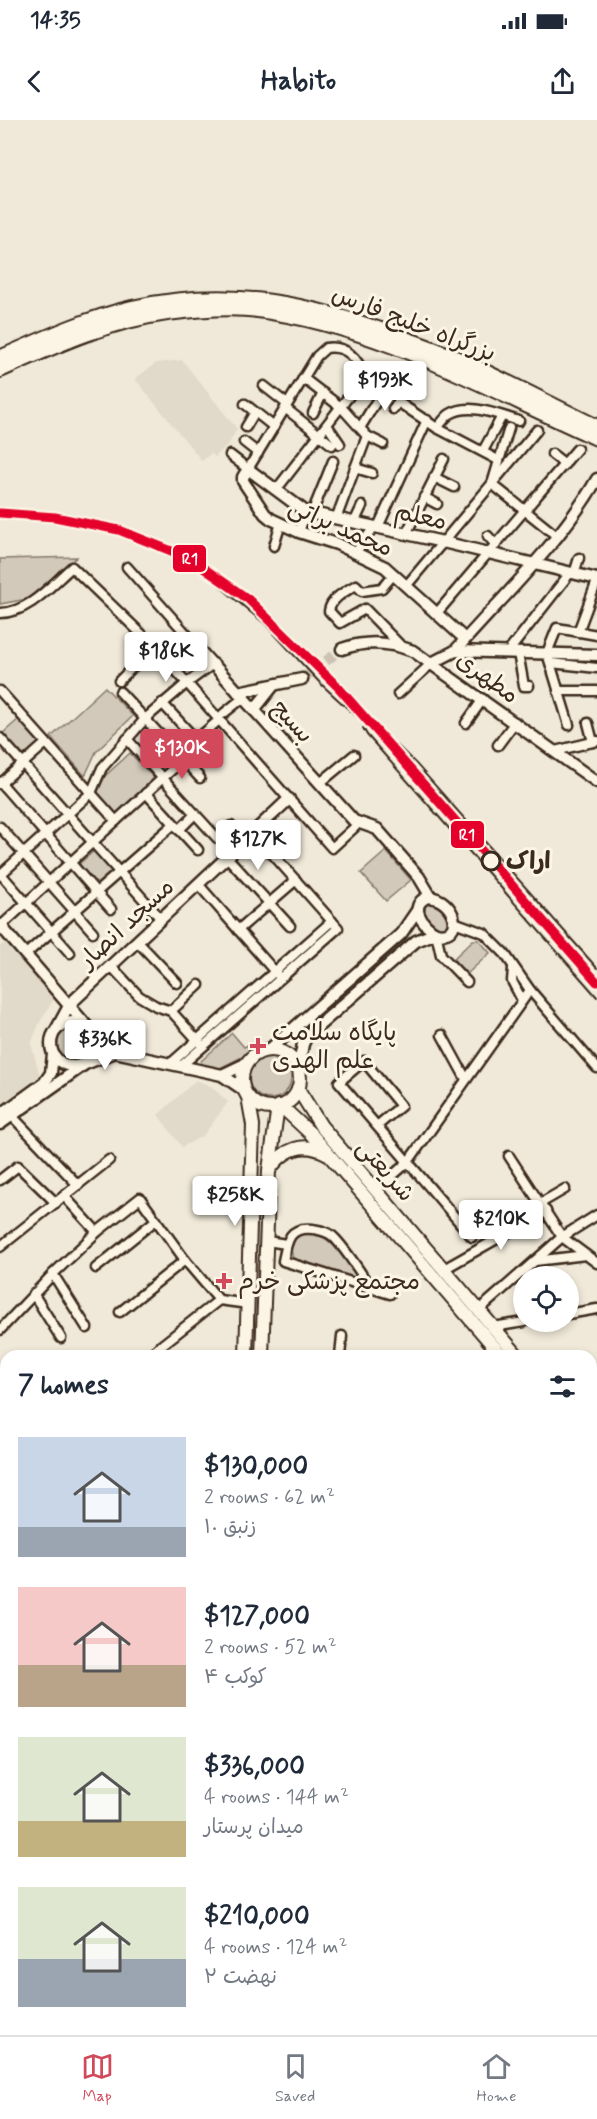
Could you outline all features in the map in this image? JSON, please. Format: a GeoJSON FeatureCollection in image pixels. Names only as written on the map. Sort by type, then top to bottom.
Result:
{"type":"FeatureCollection","features":[{"type":"Feature","properties":{"kind":"highway","name":"بزرگراه خلیج فارس"},"geometry":{"type":"LineString","coordinates":[[0,358],[63,330],[132,308],[165,302],[231,297],[263,299],[331,313],[429,348],[464,362],[597,427]]}},
{"type":"Feature","properties":{"kind":"highway","name":"بزرگراه خلیج فارس"},"geometry":{"type":"LineString","coordinates":[[0,370],[67,340],[136,320],[167,313],[229,308],[257,310],[353,331],[427,358],[597,438]]}},
{"type":"Feature","properties":{"kind":"main road"},"geometry":{"type":"LineString","coordinates":[[246,1093],[263,1107],[279,1106],[288,1102],[298,1089],[300,1080],[294,1062],[287,1055],[269,1050],[251,1057],[242,1072],[246,1093],[253,1125],[246,1350]]}},
{"type":"Feature","properties":{"kind":"main road","name":"شریعتی"},"geometry":{"type":"LineString","coordinates":[[298,1089],[330,1155],[497,1350]]}},
{"type":"Feature","properties":{"kind":"main road"},"geometry":{"type":"LineString","coordinates":[[262,1350],[269,1170],[279,1106]]}},
{"type":"Feature","properties":{"kind":"main road","name":"شریعتی"},"geometry":{"type":"LineString","coordinates":[[279,1106],[316,1130],[376,1190],[513,1350]]}},
{"type":"Feature","properties":{"kind":"main road"},"geometry":{"type":"LineString","coordinates":[[253,1125],[264,1121],[274,1128]]}},
{"type":"Feature","properties":{"kind":"main road"},"geometry":{"type":"LineString","coordinates":[[269,1170],[276,1160],[294,1148],[317,1148],[330,1155]]}},
{"type":"Feature","properties":{"kind":"street"},"geometry":{"type":"LineString","coordinates":[[230,455],[248,469],[321,350],[332,347],[351,354],[368,373],[276,490]]}},
{"type":"Feature","properties":{"kind":"street"},"geometry":{"type":"LineString","coordinates":[[303,378],[342,408],[368,436],[382,444]]}},
{"type":"Feature","properties":{"kind":"street"},"geometry":{"type":"LineString","coordinates":[[360,428],[388,382]]}},
{"type":"Feature","properties":{"kind":"street"},"geometry":{"type":"LineString","coordinates":[[264,386],[319,435],[336,444],[327,425]]}},
{"type":"Feature","properties":{"kind":"street"},"geometry":{"type":"LineString","coordinates":[[313,413],[323,393]]}},
{"type":"Feature","properties":{"kind":"street"},"geometry":{"type":"LineString","coordinates":[[393,410],[398,402],[437,428],[498,460]]}},
{"type":"Feature","properties":{"kind":"street"},"geometry":{"type":"LineString","coordinates":[[245,404],[274,427]]}},
{"type":"Feature","properties":{"kind":"street"},"geometry":{"type":"LineString","coordinates":[[437,428],[449,414],[469,410],[483,410],[519,421]]}},
{"type":"Feature","properties":{"kind":"street"},"geometry":{"type":"LineString","coordinates":[[246,427],[255,412]]}},
{"type":"Feature","properties":{"kind":"street"},"geometry":{"type":"LineString","coordinates":[[483,451],[502,416]]}},
{"type":"Feature","properties":{"kind":"street"},"geometry":{"type":"LineString","coordinates":[[356,552],[376,527],[427,420]]}},
{"type":"Feature","properties":{"kind":"street"},"geometry":{"type":"LineString","coordinates":[[492,484],[509,428]]}},
{"type":"Feature","properties":{"kind":"street"},"geometry":{"type":"LineString","coordinates":[[407,585],[537,430]]}},
{"type":"Feature","properties":{"kind":"street"},"geometry":{"type":"LineString","coordinates":[[336,519],[368,436]]}},
{"type":"Feature","properties":{"kind":"street"},"geometry":{"type":"LineString","coordinates":[[244,442],[258,453]]}},
{"type":"Feature","properties":{"kind":"street"},"geometry":{"type":"LineString","coordinates":[[437,613],[577,449]]}},
{"type":"Feature","properties":{"kind":"street"},"geometry":{"type":"LineString","coordinates":[[552,454],[565,464]]}},
{"type":"Feature","properties":{"kind":"street"},"geometry":{"type":"LineString","coordinates":[[406,534],[444,459]]}},
{"type":"Feature","properties":{"kind":"street"},"geometry":{"type":"LineString","coordinates":[[299,532],[333,461]]}},
{"type":"Feature","properties":{"kind":"street"},"geometry":{"type":"LineString","coordinates":[[355,468],[372,472]]}},
{"type":"Feature","properties":{"kind":"street","name":"معلم"},"geometry":{"type":"LineString","coordinates":[[248,469],[309,512],[597,580]]}},
{"type":"Feature","properties":{"kind":"street","name":"محمد براتی"},"geometry":{"type":"LineString","coordinates":[[248,469],[243,481],[265,514],[299,532],[356,552],[385,567],[465,639]]}},
{"type":"Feature","properties":{"kind":"street"},"geometry":{"type":"LineString","coordinates":[[434,477],[454,487]]}},
{"type":"Feature","properties":{"kind":"street"},"geometry":{"type":"LineString","coordinates":[[398,694],[432,663],[455,651],[558,537],[582,505],[597,479]]}},
{"type":"Feature","properties":{"kind":"street"},"geometry":{"type":"LineString","coordinates":[[492,484],[558,537]]}},
{"type":"Feature","properties":{"kind":"street"},"geometry":{"type":"LineString","coordinates":[[424,497],[437,504]]}},
{"type":"Feature","properties":{"kind":"street"},"geometry":{"type":"LineString","coordinates":[[354,523],[362,506]]}},
{"type":"Feature","properties":{"kind":"street"},"geometry":{"type":"LineString","coordinates":[[274,546],[281,523]]}},
{"type":"Feature","properties":{"kind":"street"},"geometry":{"type":"LineString","coordinates":[[488,536],[496,545]]}},
{"type":"Feature","properties":{"kind":"street"},"geometry":{"type":"LineString","coordinates":[[513,652],[572,573],[579,558]]}},
{"type":"Feature","properties":{"kind":"street"},"geometry":{"type":"LineString","coordinates":[[0,613],[10,613],[25,608],[72,567],[157,649],[221,717],[332,848],[355,828]]}},
{"type":"Feature","properties":{"kind":"street","name":"بسیج"},"geometry":{"type":"LineString","coordinates":[[127,567],[354,821],[377,829],[419,877],[431,897]]}},
{"type":"Feature","properties":{"kind":"street"},"geometry":{"type":"LineString","coordinates":[[394,574],[382,588],[362,591],[356,585],[342,593],[329,610],[340,623],[365,609],[401,646]]}},
{"type":"Feature","properties":{"kind":"street"},"geometry":{"type":"LineString","coordinates":[[578,632],[597,580]]}},
{"type":"Feature","properties":{"kind":"street"},"geometry":{"type":"LineString","coordinates":[[569,725],[549,658],[557,628],[597,635]]}},
{"type":"Feature","properties":{"kind":"street","name":"مطهری"},"geometry":{"type":"LineString","coordinates":[[342,649],[354,645],[385,643],[413,651],[595,779]]}},
{"type":"Feature","properties":{"kind":"street"},"geometry":{"type":"LineString","coordinates":[[119,681],[146,654],[163,647],[213,664]]}},
{"type":"Feature","properties":{"kind":"street"},"geometry":{"type":"LineString","coordinates":[[455,651],[513,652],[597,668]]}},
{"type":"Feature","properties":{"kind":"street"},"geometry":{"type":"LineString","coordinates":[[513,652],[524,686],[529,686]]}},
{"type":"Feature","properties":{"kind":"street"},"geometry":{"type":"LineString","coordinates":[[549,658],[597,655]]}},
{"type":"Feature","properties":{"kind":"street"},"geometry":{"type":"LineString","coordinates":[[70,953],[0,874],[91,793],[102,768],[145,719],[213,664]]}},
{"type":"Feature","properties":{"kind":"street"},"geometry":{"type":"LineString","coordinates":[[0,1124],[85,1064],[94,1052],[95,1037],[70,1004],[1,925],[182,760],[241,695],[302,679]]}},
{"type":"Feature","properties":{"kind":"street"},"geometry":{"type":"LineString","coordinates":[[254,710],[273,686]]}},
{"type":"Feature","properties":{"kind":"street"},"geometry":{"type":"LineString","coordinates":[[0,691],[116,821]]}},
{"type":"Feature","properties":{"kind":"street"},"geometry":{"type":"LineString","coordinates":[[558,691],[579,694],[597,691]]}},
{"type":"Feature","properties":{"kind":"street"},"geometry":{"type":"LineString","coordinates":[[120,692],[200,778]]}},
{"type":"Feature","properties":{"kind":"street"},"geometry":{"type":"LineString","coordinates":[[466,723],[483,699]]}},
{"type":"Feature","properties":{"kind":"street"},"geometry":{"type":"LineString","coordinates":[[162,704],[198,742]]}},
{"type":"Feature","properties":{"kind":"street"},"geometry":{"type":"LineString","coordinates":[[498,745],[515,722]]}},
{"type":"Feature","properties":{"kind":"street"},"geometry":{"type":"LineString","coordinates":[[555,751],[595,741],[588,723]]}},
{"type":"Feature","properties":{"kind":"street"},"geometry":{"type":"LineString","coordinates":[[0,738],[161,919]]}},
{"type":"Feature","properties":{"kind":"street"},"geometry":{"type":"LineString","coordinates":[[127,739],[217,838],[231,826]]}},
{"type":"Feature","properties":{"kind":"street"},"geometry":{"type":"LineString","coordinates":[[46,743],[0,783],[111,909]]}},
{"type":"Feature","properties":{"kind":"street"},"geometry":{"type":"LineString","coordinates":[[320,783],[354,754]]}},
{"type":"Feature","properties":{"kind":"street"},"geometry":{"type":"LineString","coordinates":[[146,793],[198,850]]}},
{"type":"Feature","properties":{"kind":"street","name":"مسجد انصار"},"geometry":{"type":"LineString","coordinates":[[56,1030],[70,1004],[289,799]]}},
{"type":"Feature","properties":{"kind":"street"},"geometry":{"type":"LineString","coordinates":[[26,954],[119,872],[195,814]]}},
{"type":"Feature","properties":{"kind":"street"},"geometry":{"type":"LineString","coordinates":[[0,826],[93,932]]}},
{"type":"Feature","properties":{"kind":"street"},"geometry":{"type":"LineString","coordinates":[[176,1065],[335,925],[253,832]]}},
{"type":"Feature","properties":{"kind":"street"},"geometry":{"type":"LineString","coordinates":[[227,857],[290,926]]}},
{"type":"Feature","properties":{"kind":"street"},"geometry":{"type":"LineString","coordinates":[[238,930],[296,880]]}},
{"type":"Feature","properties":{"kind":"street"},"geometry":{"type":"LineString","coordinates":[[198,884],[278,975]]}},
{"type":"Feature","properties":{"kind":"street"},"geometry":{"type":"LineString","coordinates":[[269,1050],[401,934],[418,909],[421,900],[431,897],[447,905],[454,922],[449,932],[436,933],[416,941],[307,1036],[303,1044],[298,1070]]}},
{"type":"Feature","properties":{"kind":"street"},"geometry":{"type":"LineString","coordinates":[[418,909],[421,920],[436,933],[441,955],[466,982]]}},
{"type":"Feature","properties":{"kind":"street"},"geometry":{"type":"LineString","coordinates":[[454,922],[484,933],[505,954],[530,990],[597,1068]]}},
{"type":"Feature","properties":{"kind":"street"},"geometry":{"type":"LineString","coordinates":[[138,941],[177,983]]}},
{"type":"Feature","properties":{"kind":"street"},"geometry":{"type":"LineString","coordinates":[[111,966],[139,996],[156,1006],[171,1011],[200,1043]]}},
{"type":"Feature","properties":{"kind":"street"},"geometry":{"type":"LineString","coordinates":[[513,968],[512,981],[522,1000]]}},
{"type":"Feature","properties":{"kind":"street"},"geometry":{"type":"LineString","coordinates":[[171,1011],[199,986]]}},
{"type":"Feature","properties":{"kind":"street"},"geometry":{"type":"LineString","coordinates":[[376,1190],[408,1162],[530,990]]}},
{"type":"Feature","properties":{"kind":"street"},"geometry":{"type":"LineString","coordinates":[[0,1115],[48,1078],[52,1067],[51,1042],[56,1030],[74,1022],[80,1023],[91,1031],[115,1052],[222,1075],[246,1093]]}},
{"type":"Feature","properties":{"kind":"street"},"geometry":{"type":"LineString","coordinates":[[442,1035],[466,1079]]}},
{"type":"Feature","properties":{"kind":"street"},"geometry":{"type":"LineString","coordinates":[[53,1054],[63,1064],[78,1066],[115,1052]]}},
{"type":"Feature","properties":{"kind":"street"},"geometry":{"type":"LineString","coordinates":[[377,1126],[401,1106],[364,1061],[339,1082],[472,1237]]}},
{"type":"Feature","properties":{"kind":"street"},"geometry":{"type":"LineString","coordinates":[[222,1075],[245,1064]]}},
{"type":"Feature","properties":{"kind":"street"},"geometry":{"type":"LineString","coordinates":[[12,1116],[78,1185]]}},
{"type":"Feature","properties":{"kind":"street"},"geometry":{"type":"LineString","coordinates":[[509,1156],[562,1237],[597,1263]]}},
{"type":"Feature","properties":{"kind":"street"},"geometry":{"type":"LineString","coordinates":[[0,1247],[110,1160]]}},
{"type":"Feature","properties":{"kind":"street"},"geometry":{"type":"LineString","coordinates":[[0,1180],[18,1166],[56,1203]]}},
{"type":"Feature","properties":{"kind":"street"},"geometry":{"type":"LineString","coordinates":[[444,1269],[543,1207],[565,1189]]}},
{"type":"Feature","properties":{"kind":"street"},"geometry":{"type":"LineString","coordinates":[[64,1196],[97,1232]]}},
{"type":"Feature","properties":{"kind":"street"},"geometry":{"type":"LineString","coordinates":[[0,1330],[97,1232],[140,1198],[185,1260],[219,1300],[248,1304]]}},
{"type":"Feature","properties":{"kind":"street"},"geometry":{"type":"LineString","coordinates":[[479,1310],[562,1237],[597,1215]]}},
{"type":"Feature","properties":{"kind":"street"},"geometry":{"type":"LineString","coordinates":[[96,1268],[156,1220]]}},
{"type":"Feature","properties":{"kind":"street"},"geometry":{"type":"LineString","coordinates":[[370,1288],[361,1272],[331,1235],[318,1229],[303,1228],[292,1233],[286,1244],[283,1261],[370,1288],[390,1294]]}},
{"type":"Feature","properties":{"kind":"street"},"geometry":{"type":"LineString","coordinates":[[267,1241],[286,1244]]}},
{"type":"Feature","properties":{"kind":"street"},"geometry":{"type":"LineString","coordinates":[[534,1262],[586,1255]]}},
{"type":"Feature","properties":{"kind":"street"},"geometry":{"type":"LineString","coordinates":[[120,1312],[185,1260]]}},
{"type":"Feature","properties":{"kind":"street"},"geometry":{"type":"LineString","coordinates":[[53,1274],[87,1328]]}},
{"type":"Feature","properties":{"kind":"street"},"geometry":{"type":"LineString","coordinates":[[34,1295],[61,1338]]}},
{"type":"Feature","properties":{"kind":"street"},"geometry":{"type":"LineString","coordinates":[[156,1350],[219,1300]]}},
{"type":"Feature","properties":{"kind":"street"},"geometry":{"type":"LineString","coordinates":[[579,1312],[597,1309]]}},
{"type":"Feature","properties":{"kind":"street"},"geometry":{"type":"LineString","coordinates":[[493,1327],[513,1324]]}},
{"type":"Feature","properties":{"kind":"street"},"geometry":{"type":"LineString","coordinates":[[341,1350],[342,1336]]}},
{"type":"Feature","properties":{"kind":"street"},"geometry":{"type":"LineString","coordinates":[[0,1942],[0,1947]]}},
{"type":"Feature","properties":{"kind":"shaded area"},"geometry":{"type":"Polygon","coordinates":[[[182,360],[237,429],[230,442],[215,457],[211,453],[202,461],[135,379],[156,363],[182,360]]]}},
{"type":"Feature","properties":{"kind":"shaded area"},"geometry":{"type":"Polygon","coordinates":[[[77,557],[27,599],[0,604],[0,559],[77,557]]]}},
{"type":"Feature","properties":{"kind":"shaded area"},"geometry":{"type":"Polygon","coordinates":[[[105,687],[133,716],[96,752],[85,776],[51,737],[105,687]]]}},
{"type":"Feature","properties":{"kind":"shaded area"},"geometry":{"type":"Polygon","coordinates":[[[20,718],[42,742],[25,757],[3,733],[20,718]]]}},
{"type":"Feature","properties":{"kind":"shaded area"},"geometry":{"type":"Polygon","coordinates":[[[130,753],[155,779],[117,814],[97,793],[105,776],[130,753]]]}},
{"type":"Feature","properties":{"kind":"shaded area"},"geometry":{"type":"Polygon","coordinates":[[[95,850],[115,871],[98,886],[79,864],[95,850]]]}},
{"type":"Feature","properties":{"kind":"shaded area"},"geometry":{"type":"Polygon","coordinates":[[[386,851],[411,880],[386,901],[361,873],[386,851]]]}},
{"type":"Feature","properties":{"kind":"shaded area"},"geometry":{"type":"Polygon","coordinates":[[[432,901],[447,911],[449,924],[444,929],[436,928],[423,915],[425,904],[432,901]]]}},
{"type":"Feature","properties":{"kind":"shaded area"},"geometry":{"type":"Polygon","coordinates":[[[473,940],[479,940],[490,953],[467,974],[453,959],[473,940]]]}},
{"type":"Feature","properties":{"kind":"shaded area"},"geometry":{"type":"Polygon","coordinates":[[[7,941],[56,995],[39,1024],[31,1044],[41,1079],[0,1108],[0,946],[7,941]]]}},
{"type":"Feature","properties":{"kind":"shaded area"},"geometry":{"type":"Polygon","coordinates":[[[73,1027],[85,1032],[90,1044],[85,1056],[73,1061],[61,1056],[56,1044],[61,1032],[73,1027]]]}},
{"type":"Feature","properties":{"kind":"shaded area"},"geometry":{"type":"Polygon","coordinates":[[[232,1033],[244,1047],[252,1043],[256,1050],[218,1069],[202,1065],[201,1061],[232,1033]]]}},
{"type":"Feature","properties":{"kind":"shaded area"},"geometry":{"type":"Polygon","coordinates":[[[270,1057],[285,1063],[291,1078],[285,1093],[270,1099],[255,1093],[249,1078],[255,1063],[270,1057]]]}},
{"type":"Feature","properties":{"kind":"shaded area"},"geometry":{"type":"Polygon","coordinates":[[[196,1080],[212,1087],[228,1102],[203,1136],[182,1147],[158,1115],[196,1080]]]}},
{"type":"Feature","properties":{"kind":"shaded area"},"geometry":{"type":"Polygon","coordinates":[[[305,1231],[324,1238],[332,1244],[346,1258],[364,1283],[293,1260],[291,1248],[295,1236],[305,1231]]]}},
{"type":"Feature","properties":{"kind":"tunnel"},"geometry":{"type":"LineString","coordinates":[[302,679],[342,649]]}},
{"type":"Feature","properties":{"kind":"railway"},"geometry":{"type":"LineString","coordinates":[[182,555],[265,624],[321,684],[358,718],[383,739],[397,745],[597,968]]}},
{"type":"Feature","properties":{"kind":"railway"},"geometry":{"type":"LineString","coordinates":[[363,728],[597,997]]}},
{"type":"Feature","properties":{"kind":"transit line","name":"R1"},"geometry":{"type":"LineString","coordinates":[[0,513],[55,517],[119,530],[189,558],[248,599],[338,687],[597,982]]}},
{"type":"Feature","properties":{"kind":"place","name":"اراک"},"geometry":{"type":"Point","coordinates":[491,861]}},
{"type":"Feature","properties":{"kind":"place","name":"پایگاه سلامت علم الهدی"},"geometry":{"type":"Point","coordinates":[258,1046]}},
{"type":"Feature","properties":{"kind":"place","name":"مجتمع پزشکی خرم"},"geometry":{"type":"Point","coordinates":[224,1281]}}]}
